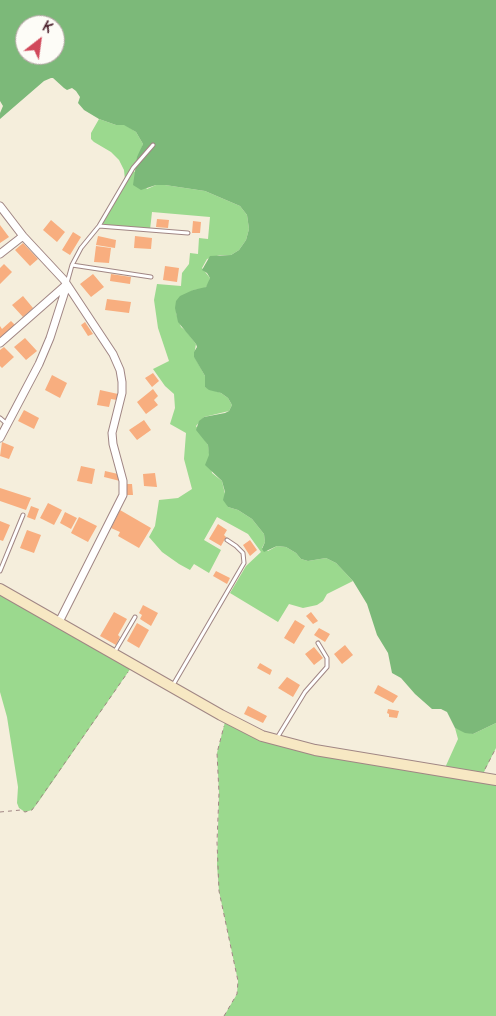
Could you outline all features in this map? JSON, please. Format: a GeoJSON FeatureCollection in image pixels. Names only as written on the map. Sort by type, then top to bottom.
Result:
{"type":"FeatureCollection","features":[{"type":"Feature","properties":{"kind":"street"},"geometry":{"type":"LineString","coordinates":[[0,206],[66,285],[113,354],[120,370],[122,393],[112,433],[112,444],[123,481],[123,495],[59,622]]}},
{"type":"Feature","properties":{"kind":"street"},"geometry":{"type":"LineString","coordinates":[[0,254],[24,236]]}},
{"type":"Feature","properties":{"kind":"street"},"geometry":{"type":"LineString","coordinates":[[0,343],[66,285]]}},
{"type":"Feature","properties":{"kind":"street"},"geometry":{"type":"LineString","coordinates":[[0,438],[39,364],[50,338],[66,285]]}},
{"type":"Feature","properties":{"kind":"street"},"geometry":{"type":"LineString","coordinates":[[0,589],[246,729],[276,740],[315,750],[482,776],[496,780]]}},
{"type":"Feature","properties":{"kind":"lane"},"geometry":{"type":"LineString","coordinates":[[66,285],[72,266],[85,242],[99,226],[133,168],[153,145]]}},
{"type":"Feature","properties":{"kind":"lane"},"geometry":{"type":"LineString","coordinates":[[99,226],[188,233]]}},
{"type":"Feature","properties":{"kind":"lane"},"geometry":{"type":"LineString","coordinates":[[72,266],[151,277]]}},
{"type":"Feature","properties":{"kind":"lane"},"geometry":{"type":"LineString","coordinates":[[0,418],[7,424]]}},
{"type":"Feature","properties":{"kind":"lane"},"geometry":{"type":"LineString","coordinates":[[0,571],[24,515]]}},
{"type":"Feature","properties":{"kind":"lane"},"geometry":{"type":"LineString","coordinates":[[172,687],[244,563],[243,553],[227,540]]}},
{"type":"Feature","properties":{"kind":"lane"},"geometry":{"type":"LineString","coordinates":[[114,654],[135,617]]}},
{"type":"Feature","properties":{"kind":"lane"},"geometry":{"type":"LineString","coordinates":[[276,740],[305,692],[327,667],[328,658],[318,643]]}},
{"type":"Feature","properties":{"kind":"path"},"geometry":{"type":"LineString","coordinates":[[0,812],[21,810],[25,812],[32,810],[133,665]]}},
{"type":"Feature","properties":{"kind":"path"},"geometry":{"type":"LineString","coordinates":[[224,1016],[237,994],[238,981],[220,899],[217,865],[220,794],[217,753],[226,718]]}},
{"type":"Feature","properties":{"kind":"path"},"geometry":{"type":"LineString","coordinates":[[482,776],[496,748]]}},
{"type":"Feature","properties":{"kind":"green space"},"geometry":{"type":"Polygon","coordinates":[[[0,0],[496,0],[496,723],[473,734],[465,733],[455,728],[447,712],[441,709],[432,709],[415,694],[401,678],[392,673],[388,653],[377,635],[367,604],[353,581],[336,563],[326,558],[308,561],[301,559],[296,553],[286,547],[277,546],[264,552],[262,549],[265,542],[264,534],[252,519],[238,510],[228,507],[223,500],[225,492],[222,481],[205,465],[209,455],[208,445],[196,430],[199,421],[204,417],[225,413],[229,411],[232,405],[228,398],[221,393],[205,387],[205,376],[194,357],[196,344],[178,322],[175,308],[176,301],[180,296],[206,287],[210,278],[202,270],[210,256],[231,255],[239,250],[246,240],[249,229],[247,215],[240,206],[205,191],[165,185],[156,185],[141,190],[133,185],[137,157],[143,144],[136,132],[124,125],[116,125],[99,119],[84,110],[78,103],[80,97],[76,91],[72,88],[67,90],[53,78],[44,81],[0,119],[3,106],[0,101],[0,0]]]}},
{"type":"Feature","properties":{"kind":"green space"},"geometry":{"type":"Polygon","coordinates":[[[99,119],[116,125],[124,124],[136,132],[143,144],[134,171],[147,189],[156,185],[165,185],[205,191],[240,206],[247,215],[249,229],[246,240],[239,250],[231,255],[220,255],[207,259],[202,268],[210,278],[209,283],[203,289],[193,290],[176,313],[181,327],[196,344],[194,356],[205,376],[205,387],[221,393],[228,398],[232,405],[229,411],[204,417],[196,426],[208,445],[212,473],[222,481],[228,507],[238,510],[252,519],[264,534],[265,542],[262,548],[268,551],[277,546],[286,547],[296,553],[301,559],[308,561],[326,558],[336,563],[353,581],[327,594],[323,601],[317,605],[303,608],[289,604],[278,622],[230,593],[246,566],[261,552],[248,534],[217,517],[204,540],[221,550],[209,573],[194,564],[190,570],[179,564],[162,552],[149,537],[155,526],[159,500],[178,498],[192,489],[184,459],[186,433],[170,424],[175,408],[174,394],[165,386],[153,369],[169,361],[158,328],[154,300],[157,284],[181,286],[182,273],[189,264],[190,253],[198,254],[199,238],[208,239],[210,217],[152,212],[150,230],[99,226],[125,180],[124,170],[119,160],[111,152],[91,139],[91,133],[99,119]]]}},
{"type":"Feature","properties":{"kind":"green space"},"geometry":{"type":"Polygon","coordinates":[[[0,589],[133,665],[37,804],[32,810],[25,812],[19,808],[17,803],[18,787],[7,717],[0,692],[0,589]]]}},
{"type":"Feature","properties":{"kind":"green space"},"geometry":{"type":"Polygon","coordinates":[[[226,718],[262,736],[444,770],[458,739],[455,728],[473,734],[496,723],[496,748],[482,776],[496,780],[496,1016],[224,1016],[237,994],[238,981],[219,891],[217,865],[219,793],[217,753],[226,718]]]}},
{"type":"Feature","properties":{"kind":"building"},"geometry":{"type":"Polygon","coordinates":[[[157,219],[169,220],[168,228],[156,227],[157,219]]]}},
{"type":"Feature","properties":{"kind":"building"},"geometry":{"type":"Polygon","coordinates":[[[51,220],[65,232],[57,242],[43,230],[51,220]]]}},
{"type":"Feature","properties":{"kind":"building"},"geometry":{"type":"Polygon","coordinates":[[[193,221],[201,222],[200,233],[192,233],[193,221]]]}},
{"type":"Feature","properties":{"kind":"building"},"geometry":{"type":"Polygon","coordinates":[[[0,225],[9,237],[0,243],[0,225]]]}},
{"type":"Feature","properties":{"kind":"building"},"geometry":{"type":"Polygon","coordinates":[[[73,232],[81,237],[70,255],[62,250],[73,232]]]}},
{"type":"Feature","properties":{"kind":"building"},"geometry":{"type":"Polygon","coordinates":[[[98,236],[116,240],[115,248],[96,245],[98,236]]]}},
{"type":"Feature","properties":{"kind":"building"},"geometry":{"type":"Polygon","coordinates":[[[135,236],[152,238],[151,249],[134,248],[135,236]]]}},
{"type":"Feature","properties":{"kind":"building"},"geometry":{"type":"Polygon","coordinates":[[[23,243],[38,259],[30,266],[15,250],[23,243]]]}},
{"type":"Feature","properties":{"kind":"building"},"geometry":{"type":"Polygon","coordinates":[[[96,246],[111,248],[109,263],[94,262],[96,246]]]}},
{"type":"Feature","properties":{"kind":"building"},"geometry":{"type":"Polygon","coordinates":[[[4,264],[12,272],[0,284],[0,268],[4,264]]]}},
{"type":"Feature","properties":{"kind":"building"},"geometry":{"type":"Polygon","coordinates":[[[165,266],[179,268],[177,282],[163,280],[165,266]]]}},
{"type":"Feature","properties":{"kind":"building"},"geometry":{"type":"Polygon","coordinates":[[[93,274],[104,287],[91,297],[80,284],[93,274]]]}},
{"type":"Feature","properties":{"kind":"building"},"geometry":{"type":"Polygon","coordinates":[[[111,274],[131,277],[130,284],[110,281],[111,274]]]}},
{"type":"Feature","properties":{"kind":"building"},"geometry":{"type":"Polygon","coordinates":[[[23,296],[33,308],[23,317],[12,305],[23,296]]]}},
{"type":"Feature","properties":{"kind":"building"},"geometry":{"type":"Polygon","coordinates":[[[107,299],[131,302],[129,313],[105,310],[107,299]]]}},
{"type":"Feature","properties":{"kind":"building"},"geometry":{"type":"Polygon","coordinates":[[[11,321],[15,325],[0,338],[0,326],[2,329],[11,321]]]}},
{"type":"Feature","properties":{"kind":"building"},"geometry":{"type":"Polygon","coordinates":[[[85,322],[93,334],[88,336],[81,325],[85,322]]]}},
{"type":"Feature","properties":{"kind":"building"},"geometry":{"type":"Polygon","coordinates":[[[25,338],[37,351],[26,360],[14,347],[25,338]]]}},
{"type":"Feature","properties":{"kind":"building"},"geometry":{"type":"Polygon","coordinates":[[[4,347],[14,357],[2,368],[0,366],[0,350],[4,347]]]}},
{"type":"Feature","properties":{"kind":"building"},"geometry":{"type":"Polygon","coordinates":[[[153,373],[159,381],[152,387],[145,378],[153,373]]]}},
{"type":"Feature","properties":{"kind":"building"},"geometry":{"type":"Polygon","coordinates":[[[52,375],[67,383],[60,398],[45,390],[52,375]]]}},
{"type":"Feature","properties":{"kind":"building"},"geometry":{"type":"Polygon","coordinates":[[[153,389],[158,396],[154,400],[158,405],[146,414],[137,402],[153,389]]]}},
{"type":"Feature","properties":{"kind":"building"},"geometry":{"type":"Polygon","coordinates":[[[100,390],[118,394],[117,400],[111,399],[109,407],[97,405],[100,390]]]}},
{"type":"Feature","properties":{"kind":"building"},"geometry":{"type":"Polygon","coordinates":[[[24,410],[39,418],[34,429],[18,421],[24,410]]]}},
{"type":"Feature","properties":{"kind":"building"},"geometry":{"type":"Polygon","coordinates":[[[144,420],[151,430],[137,440],[129,430],[144,420]]]}},
{"type":"Feature","properties":{"kind":"building"},"geometry":{"type":"Polygon","coordinates":[[[2,442],[14,447],[9,459],[0,456],[2,442]]]}},
{"type":"Feature","properties":{"kind":"building"},"geometry":{"type":"Polygon","coordinates":[[[81,466],[95,469],[92,484],[77,481],[81,466]]]}},
{"type":"Feature","properties":{"kind":"building"},"geometry":{"type":"Polygon","coordinates":[[[105,471],[118,474],[120,481],[104,477],[105,471]]]}},
{"type":"Feature","properties":{"kind":"building"},"geometry":{"type":"Polygon","coordinates":[[[155,473],[157,487],[144,486],[143,474],[155,473]]]}},
{"type":"Feature","properties":{"kind":"building"},"geometry":{"type":"Polygon","coordinates":[[[126,484],[132,484],[133,495],[127,495],[126,484]]]}},
{"type":"Feature","properties":{"kind":"building"},"geometry":{"type":"Polygon","coordinates":[[[0,488],[31,498],[26,510],[0,501],[0,488]]]}},
{"type":"Feature","properties":{"kind":"building"},"geometry":{"type":"Polygon","coordinates":[[[48,503],[62,510],[54,525],[40,518],[48,503]]]}},
{"type":"Feature","properties":{"kind":"building"},"geometry":{"type":"Polygon","coordinates":[[[31,506],[39,509],[35,520],[27,517],[31,506]]]}},
{"type":"Feature","properties":{"kind":"building"},"geometry":{"type":"Polygon","coordinates":[[[120,510],[151,528],[139,548],[118,536],[120,532],[111,528],[120,510]]]}},
{"type":"Feature","properties":{"kind":"building"},"geometry":{"type":"Polygon","coordinates":[[[65,512],[77,518],[71,529],[60,523],[65,512]]]}},
{"type":"Feature","properties":{"kind":"building"},"geometry":{"type":"Polygon","coordinates":[[[79,517],[97,526],[88,542],[71,533],[79,517]]]}},
{"type":"Feature","properties":{"kind":"building"},"geometry":{"type":"Polygon","coordinates":[[[0,521],[10,525],[3,541],[0,540],[0,521]]]}},
{"type":"Feature","properties":{"kind":"building"},"geometry":{"type":"Polygon","coordinates":[[[218,524],[227,530],[224,535],[226,537],[221,546],[209,539],[218,524]]]}},
{"type":"Feature","properties":{"kind":"building"},"geometry":{"type":"Polygon","coordinates":[[[27,530],[41,535],[34,553],[20,548],[27,530]]]}},
{"type":"Feature","properties":{"kind":"building"},"geometry":{"type":"Polygon","coordinates":[[[250,540],[257,550],[250,556],[243,545],[250,540]]]}},
{"type":"Feature","properties":{"kind":"building"},"geometry":{"type":"Polygon","coordinates":[[[216,571],[230,578],[227,584],[213,576],[216,571]]]}},
{"type":"Feature","properties":{"kind":"building"},"geometry":{"type":"Polygon","coordinates":[[[143,605],[158,613],[151,626],[140,619],[142,615],[139,613],[143,605]]]}},
{"type":"Feature","properties":{"kind":"building"},"geometry":{"type":"Polygon","coordinates":[[[114,612],[127,619],[118,635],[120,637],[116,645],[100,636],[114,612]]]}},
{"type":"Feature","properties":{"kind":"building"},"geometry":{"type":"Polygon","coordinates":[[[311,612],[318,621],[313,624],[306,616],[311,612]]]}},
{"type":"Feature","properties":{"kind":"building"},"geometry":{"type":"Polygon","coordinates":[[[295,620],[305,626],[294,644],[284,638],[295,620]]]}},
{"type":"Feature","properties":{"kind":"building"},"geometry":{"type":"Polygon","coordinates":[[[137,623],[149,630],[139,648],[127,641],[137,623]]]}},
{"type":"Feature","properties":{"kind":"building"},"geometry":{"type":"Polygon","coordinates":[[[319,628],[330,634],[325,642],[314,635],[319,628]]]}},
{"type":"Feature","properties":{"kind":"building"},"geometry":{"type":"Polygon","coordinates":[[[345,645],[353,655],[342,664],[334,654],[345,645]]]}},
{"type":"Feature","properties":{"kind":"building"},"geometry":{"type":"Polygon","coordinates":[[[314,647],[323,658],[314,665],[305,654],[314,647]]]}},
{"type":"Feature","properties":{"kind":"building"},"geometry":{"type":"Polygon","coordinates":[[[260,663],[272,670],[270,675],[257,668],[260,663]]]}},
{"type":"Feature","properties":{"kind":"building"},"geometry":{"type":"Polygon","coordinates":[[[287,677],[300,685],[293,697],[278,688],[287,677]]]}},
{"type":"Feature","properties":{"kind":"building"},"geometry":{"type":"Polygon","coordinates":[[[378,685],[398,696],[393,703],[374,693],[378,685]]]}},
{"type":"Feature","properties":{"kind":"building"},"geometry":{"type":"Polygon","coordinates":[[[248,706],[267,716],[263,723],[244,714],[248,706]]]}},
{"type":"Feature","properties":{"kind":"building"},"geometry":{"type":"Polygon","coordinates":[[[388,709],[399,711],[397,718],[389,717],[388,709]]]}}]}
